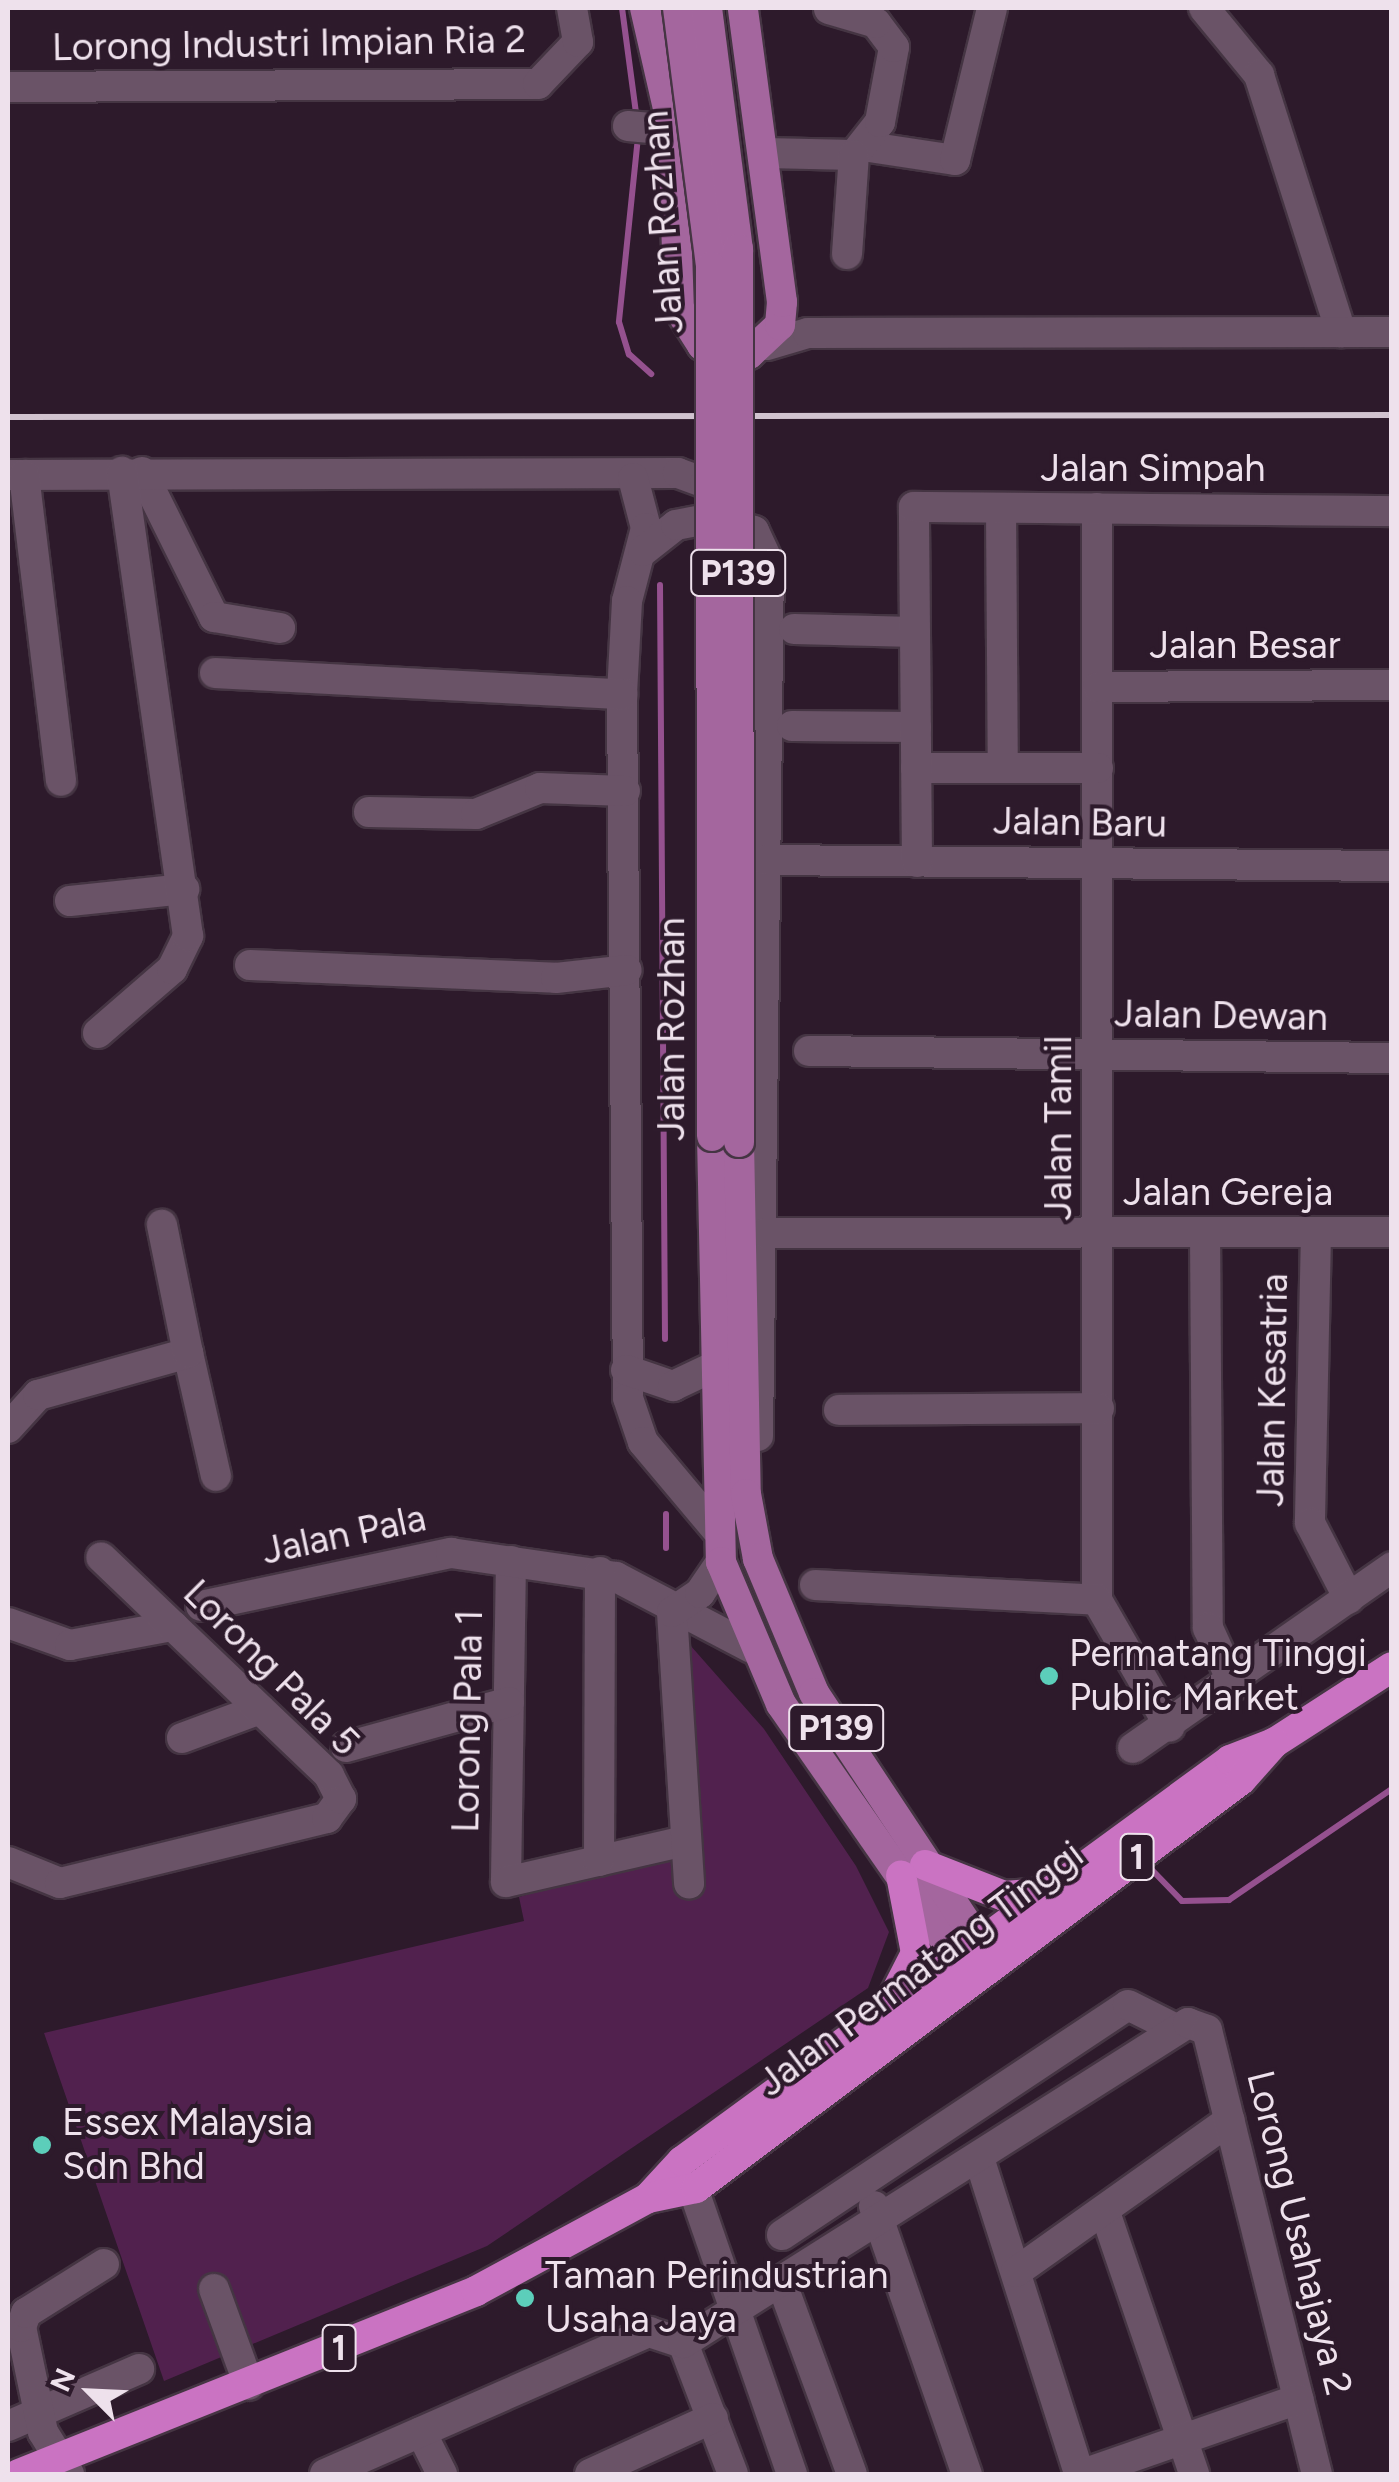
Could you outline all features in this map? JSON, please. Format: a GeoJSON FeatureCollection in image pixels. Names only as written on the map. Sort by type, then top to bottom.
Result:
{"type":"FeatureCollection","features":[{"type":"Feature","properties":{"kind":"highway","name":"Jalan Permatang Tinggi"},"geometry":{"type":"LineString","coordinates":[[689,2174],[883,2015],[976,1961],[1047,1893],[1230,1760],[1274,1743],[1392,1667]]}},
{"type":"Feature","properties":{"kind":"highway","name":"Jalan Permatang Tinggi"},"geometry":{"type":"LineString","coordinates":[[19,2474],[62,2467],[476,2291],[648,2198],[689,2174],[976,1961],[1241,1780],[1274,1743]]}},
{"type":"Feature","properties":{"kind":"highway"},"geometry":{"type":"LineString","coordinates":[[883,2015],[916,1953],[913,1870],[1004,1896],[1047,1893]]}},
{"type":"Feature","properties":{"kind":"main road"},"geometry":{"type":"LineString","coordinates":[[646,8],[652,127],[687,328],[716,354],[767,345],[782,302],[766,153],[743,8]]}},
{"type":"Feature","properties":{"kind":"main road","name":"Jalan Rozhan"},"geometry":{"type":"LineString","coordinates":[[678,8],[711,268],[726,1139],[746,1494],[758,1559],[814,1693],[913,1870]]}},
{"type":"Feature","properties":{"kind":"main road","name":"Jalan Rozhan"},"geometry":{"type":"LineString","coordinates":[[707,8],[738,249],[726,1139],[712,1368],[720,1562],[751,1648],[976,1961]]}},
{"type":"Feature","properties":{"kind":"street","name":"Lorong Industri Impian Ria 2"},"geometry":{"type":"LineString","coordinates":[[8,88],[538,84],[578,42],[572,8]]}},
{"type":"Feature","properties":{"kind":"street"},"geometry":{"type":"LineString","coordinates":[[766,153],[861,151],[955,160],[992,8]]}},
{"type":"Feature","properties":{"kind":"street"},"geometry":{"type":"LineString","coordinates":[[1204,8],[1259,75],[1341,332]]}},
{"type":"Feature","properties":{"kind":"street"},"geometry":{"type":"LineString","coordinates":[[830,9],[876,23],[894,47],[861,151],[846,254]]}},
{"type":"Feature","properties":{"kind":"street"},"geometry":{"type":"LineString","coordinates":[[767,345],[808,333],[1392,332]]}},
{"type":"Feature","properties":{"kind":"street"},"geometry":{"type":"LineString","coordinates":[[132,472],[214,617],[280,628]]}},
{"type":"Feature","properties":{"kind":"street"},"geometry":{"type":"LineString","coordinates":[[98,1033],[172,969],[188,936],[132,472]]}},
{"type":"Feature","properties":{"kind":"street"},"geometry":{"type":"LineString","coordinates":[[61,781],[16,475],[690,475],[734,520],[754,530],[769,563],[758,1559]]}},
{"type":"Feature","properties":{"kind":"street"},"geometry":{"type":"LineString","coordinates":[[633,478],[676,525]]}},
{"type":"Feature","properties":{"kind":"street"},"geometry":{"type":"LineString","coordinates":[[633,478],[646,510],[643,552],[627,601],[622,694],[627,970],[626,1370],[643,1442],[716,1529]]}},
{"type":"Feature","properties":{"kind":"street","name":"Jalan Simpah"},"geometry":{"type":"LineString","coordinates":[[915,632],[914,507],[1392,511]]}},
{"type":"Feature","properties":{"kind":"street"},"geometry":{"type":"LineString","coordinates":[[1001,508],[1003,768]]}},
{"type":"Feature","properties":{"kind":"street","name":"Jalan Tamil"},"geometry":{"type":"LineString","coordinates":[[1096,1600],[1100,1408],[1097,508]]}},
{"type":"Feature","properties":{"kind":"street"},"geometry":{"type":"LineString","coordinates":[[643,552],[676,525],[734,520]]}},
{"type":"Feature","properties":{"kind":"street"},"geometry":{"type":"LineString","coordinates":[[794,629],[915,632],[917,862]]}},
{"type":"Feature","properties":{"kind":"street"},"geometry":{"type":"LineString","coordinates":[[215,673],[622,694]]}},
{"type":"Feature","properties":{"kind":"street","name":"Jalan Besar"},"geometry":{"type":"LineString","coordinates":[[1098,687],[1392,685]]}},
{"type":"Feature","properties":{"kind":"street"},"geometry":{"type":"LineString","coordinates":[[792,726],[916,728]]}},
{"type":"Feature","properties":{"kind":"street"},"geometry":{"type":"LineString","coordinates":[[916,768],[1098,768]]}},
{"type":"Feature","properties":{"kind":"street"},"geometry":{"type":"LineString","coordinates":[[369,812],[476,814],[540,788],[625,791]]}},
{"type":"Feature","properties":{"kind":"street","name":"Jalan Baru"},"geometry":{"type":"LineString","coordinates":[[768,860],[1392,866]]}},
{"type":"Feature","properties":{"kind":"street"},"geometry":{"type":"LineString","coordinates":[[70,901],[184,889]]}},
{"type":"Feature","properties":{"kind":"street"},"geometry":{"type":"LineString","coordinates":[[250,965],[556,978],[627,970]]}},
{"type":"Feature","properties":{"kind":"street","name":"Jalan Dewan"},"geometry":{"type":"LineString","coordinates":[[809,1051],[1392,1058]]}},
{"type":"Feature","properties":{"kind":"street"},"geometry":{"type":"LineString","coordinates":[[162,1225],[216,1476]]}},
{"type":"Feature","properties":{"kind":"street"},"geometry":{"type":"LineString","coordinates":[[1205,1232],[1208,1628],[1234,1685]]}},
{"type":"Feature","properties":{"kind":"street","name":"Jalan Kesatria"},"geometry":{"type":"LineString","coordinates":[[1316,1232],[1310,1523],[1349,1599]]}},
{"type":"Feature","properties":{"kind":"street","name":"Jalan Gereja"},"geometry":{"type":"LineString","coordinates":[[764,1233],[1392,1232]]}},
{"type":"Feature","properties":{"kind":"street"},"geometry":{"type":"LineString","coordinates":[[8,1428],[38,1396],[188,1353]]}},
{"type":"Feature","properties":{"kind":"street"},"geometry":{"type":"LineString","coordinates":[[626,1370],[673,1386],[712,1368]]}},
{"type":"Feature","properties":{"kind":"street"},"geometry":{"type":"LineString","coordinates":[[840,1410],[1100,1408]]}},
{"type":"Feature","properties":{"kind":"street","name":"Jalan Pala"},"geometry":{"type":"LineString","coordinates":[[201,1606],[451,1552],[600,1572],[672,1612],[751,1648]]}},
{"type":"Feature","properties":{"kind":"street","name":"Lorong Pala 5"},"geometry":{"type":"LineString","coordinates":[[8,1862],[60,1884],[328,1818],[341,1800],[330,1775],[102,1557]]}},
{"type":"Feature","properties":{"kind":"street","name":"Lorong Pala 1"},"geometry":{"type":"LineString","coordinates":[[510,1561],[506,1882],[598,1861]]}},
{"type":"Feature","properties":{"kind":"street"},"geometry":{"type":"LineString","coordinates":[[689,1883],[680,1842],[672,1612],[700,1594],[720,1562]]}},
{"type":"Feature","properties":{"kind":"street"},"geometry":{"type":"LineString","coordinates":[[1133,1748],[1234,1685],[1392,1567]]}},
{"type":"Feature","properties":{"kind":"street"},"geometry":{"type":"LineString","coordinates":[[600,1572],[598,1861],[680,1842]]}},
{"type":"Feature","properties":{"kind":"street"},"geometry":{"type":"LineString","coordinates":[[814,1584],[1096,1600],[1170,1727]]}},
{"type":"Feature","properties":{"kind":"street"},"geometry":{"type":"LineString","coordinates":[[8,1623],[70,1645],[173,1626]]}},
{"type":"Feature","properties":{"kind":"street"},"geometry":{"type":"LineString","coordinates":[[346,1747],[508,1702]]}},
{"type":"Feature","properties":{"kind":"street"},"geometry":{"type":"LineString","coordinates":[[182,1738],[260,1709]]}},
{"type":"Feature","properties":{"kind":"street"},"geometry":{"type":"LineString","coordinates":[[782,2235],[862,2186],[1128,2005],[1180,2025]]}},
{"type":"Feature","properties":{"kind":"street"},"geometry":{"type":"LineString","coordinates":[[326,2474],[648,2332],[684,2342],[883,2224],[1180,2025]]}},
{"type":"Feature","properties":{"kind":"street","name":"Lorong Usahajaya 2"},"geometry":{"type":"LineString","coordinates":[[1180,2025],[1207,2030],[1317,2474]]}},
{"type":"Feature","properties":{"kind":"street"},"geometry":{"type":"LineString","coordinates":[[1016,2272],[1230,2120]]}},
{"type":"Feature","properties":{"kind":"street"},"geometry":{"type":"LineString","coordinates":[[980,2161],[1081,2474],[1298,2399]]}},
{"type":"Feature","properties":{"kind":"street"},"geometry":{"type":"LineString","coordinates":[[689,2174],[741,2310],[792,2474]]}},
{"type":"Feature","properties":{"kind":"street"},"geometry":{"type":"LineString","coordinates":[[862,2186],[883,2224],[968,2474]]}},
{"type":"Feature","properties":{"kind":"street"},"geometry":{"type":"LineString","coordinates":[[1105,2212],[1194,2474]]}},
{"type":"Feature","properties":{"kind":"street"},"geometry":{"type":"LineString","coordinates":[[62,2467],[17,2371],[26,2313],[104,2264]]}},
{"type":"Feature","properties":{"kind":"street"},"geometry":{"type":"LineString","coordinates":[[782,2284],[852,2474]]}},
{"type":"Feature","properties":{"kind":"street"},"geometry":{"type":"LineString","coordinates":[[214,2289],[249,2385]]}},
{"type":"Feature","properties":{"kind":"street"},"geometry":{"type":"LineString","coordinates":[[684,2342],[733,2474]]}},
{"type":"Feature","properties":{"kind":"street"},"geometry":{"type":"LineString","coordinates":[[8,2426],[139,2369]]}},
{"type":"Feature","properties":{"kind":"street"},"geometry":{"type":"LineString","coordinates":[[590,2474],[714,2418]]}},
{"type":"Feature","properties":{"kind":"street"},"geometry":{"type":"LineString","coordinates":[[420,2432],[442,2474]]}},
{"type":"Feature","properties":{"kind":"shaded area"},"geometry":{"type":"Polygon","coordinates":[[[690,1645],[764,1729],[856,1866],[889,1932],[868,1988],[487,2246],[164,2381],[44,2033],[524,1921],[519,1897],[691,1847],[690,1645]]]}},
{"type":"Feature","properties":{"kind":"waterway"},"geometry":{"type":"LineString","coordinates":[[622,8],[637,120]]}},
{"type":"Feature","properties":{"kind":"waterway"},"geometry":{"type":"LineString","coordinates":[[638,137],[619,322],[629,354],[651,374]]}},
{"type":"Feature","properties":{"kind":"waterway"},"geometry":{"type":"LineString","coordinates":[[660,585],[665,1339]]}},
{"type":"Feature","properties":{"kind":"waterway"},"geometry":{"type":"LineString","coordinates":[[666,1514],[666,1548]]}},
{"type":"Feature","properties":{"kind":"waterway"},"geometry":{"type":"LineString","coordinates":[[1152,1870],[1182,1901],[1229,1900],[1392,1789]]}},
{"type":"Feature","properties":{"kind":"railway"},"geometry":{"type":"LineString","coordinates":[[8,417],[1392,415]]}},
{"type":"Feature","properties":{"kind":"place","name":"Permatang Tinggi Public Market"},"geometry":{"type":"Point","coordinates":[1049,1676]}},
{"type":"Feature","properties":{"kind":"place","name":"Essex Malaysia Sdn Bhd"},"geometry":{"type":"Point","coordinates":[42,2145]}},
{"type":"Feature","properties":{"kind":"place","name":"Taman Perindustrian Usaha Jaya"},"geometry":{"type":"Point","coordinates":[525,2298]}}]}
